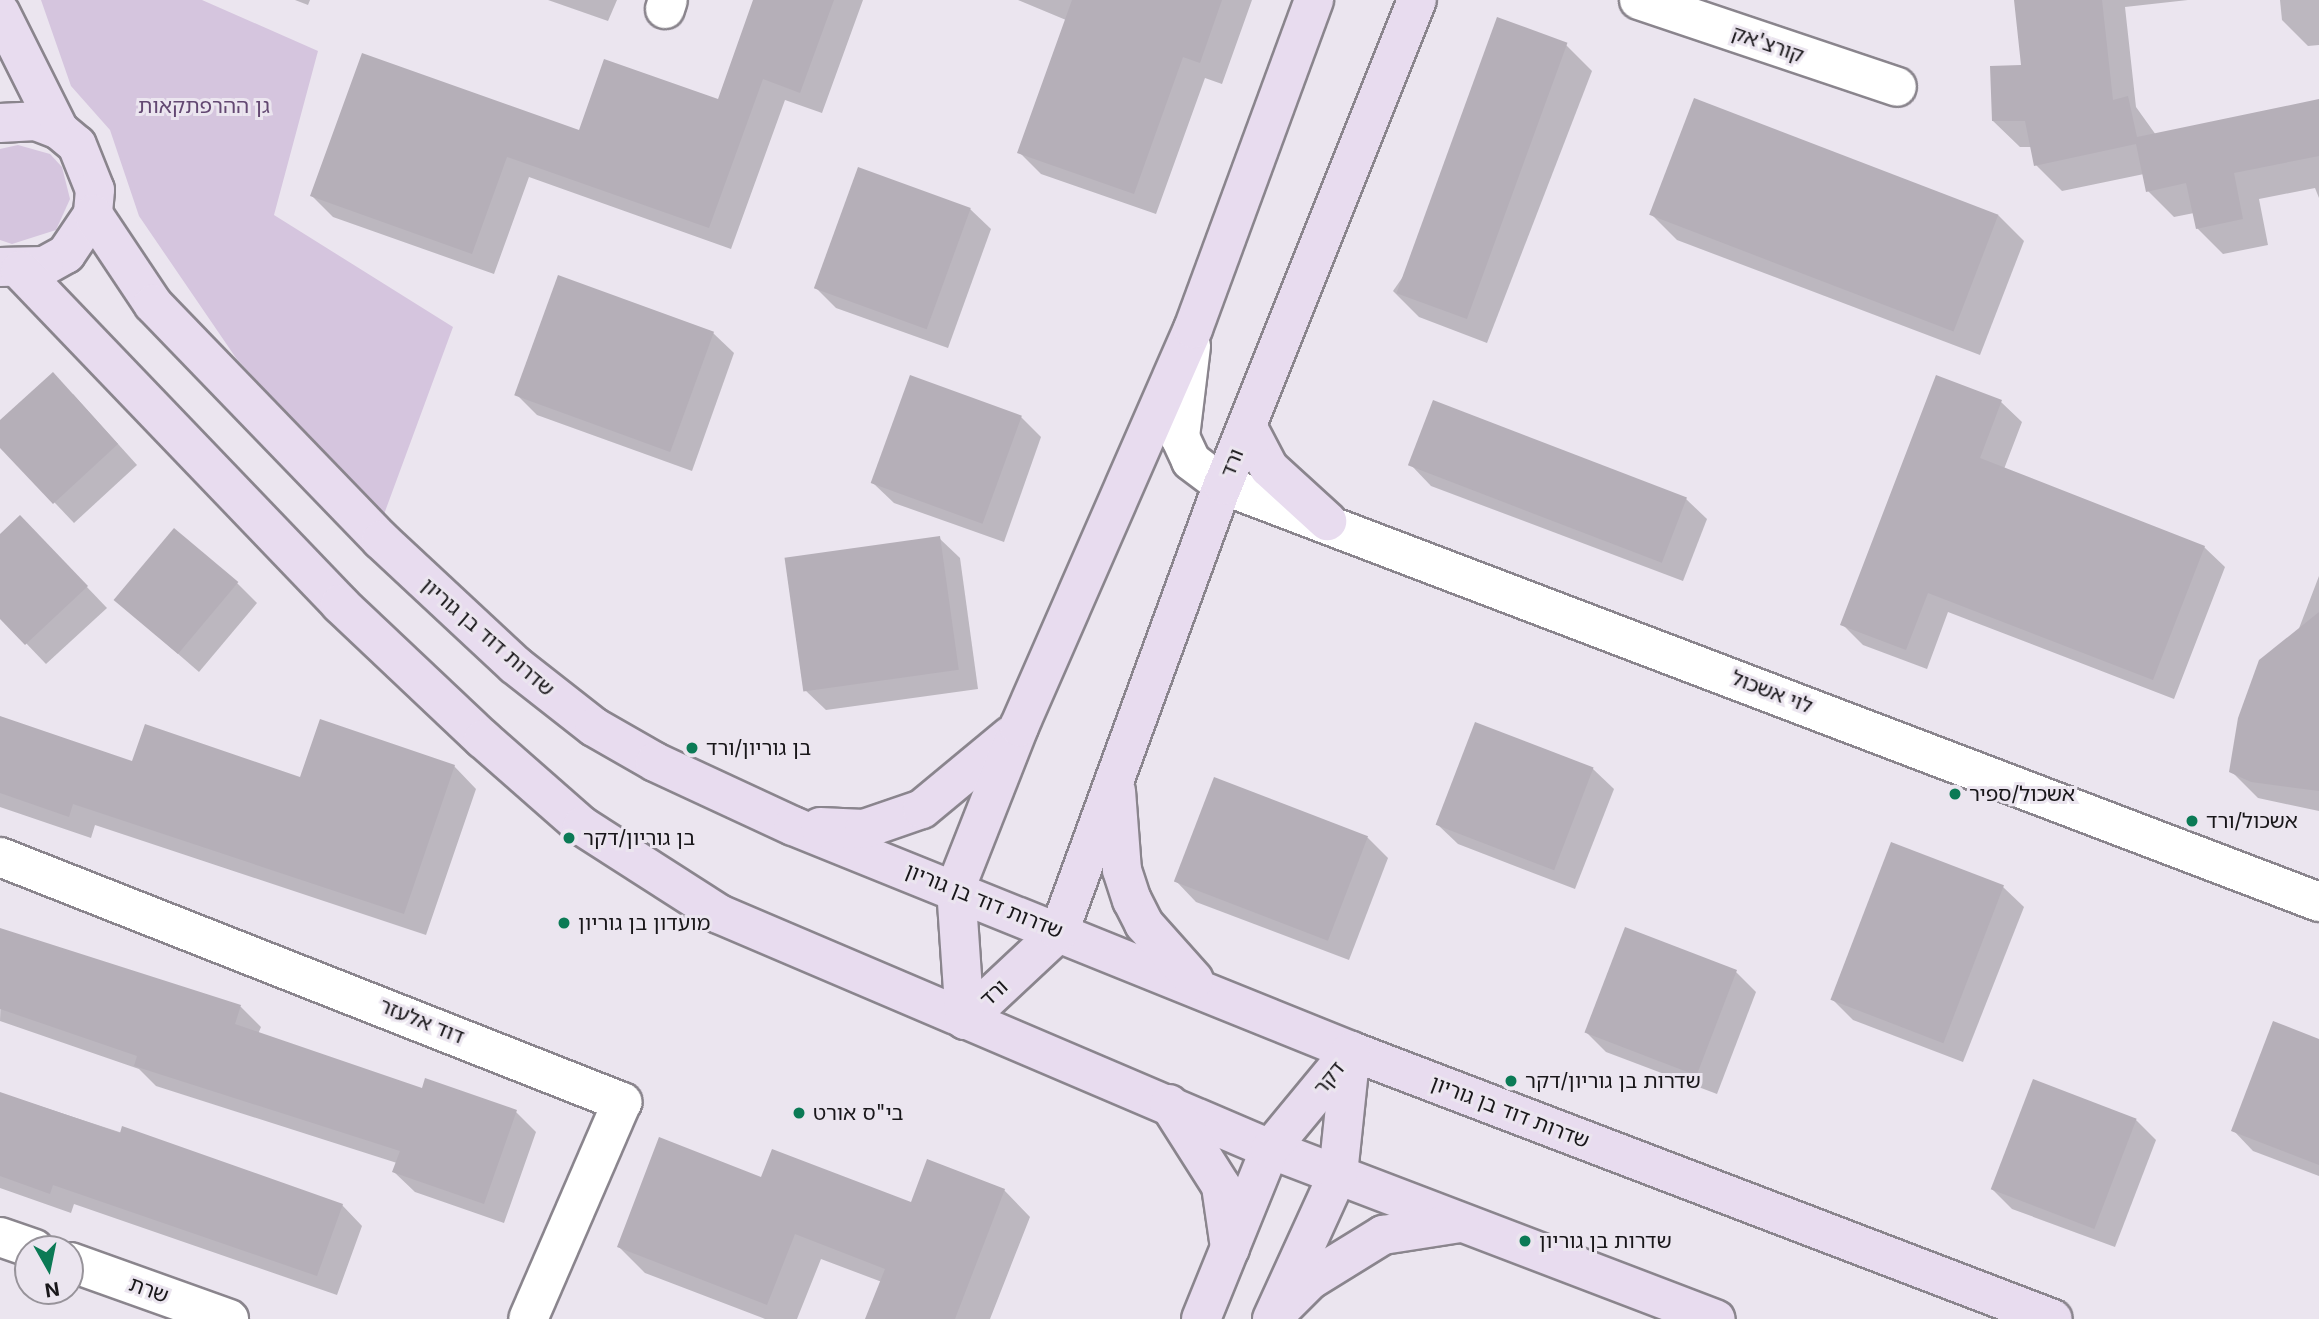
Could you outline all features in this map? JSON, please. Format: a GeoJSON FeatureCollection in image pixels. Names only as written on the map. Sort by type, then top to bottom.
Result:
{"type":"FeatureCollection","features":[{"type":"Feature","properties":{"kind":"main road","name":"ורד"},"geometry":{"type":"LineString","coordinates":[[965,1020],[956,887],[1018,727],[1193,329],[1314,0]]}},
{"type":"Feature","properties":{"kind":"main road"},"geometry":{"type":"LineString","coordinates":[[1385,0],[1405,0]]}},
{"type":"Feature","properties":{"kind":"main road","name":"ורד"},"geometry":{"type":"LineString","coordinates":[[965,1020],[1059,932],[1223,485],[1417,0]]}},
{"type":"Feature","properties":{"kind":"main road"},"geometry":{"type":"LineString","coordinates":[[0,12],[59,130],[90,166],[93,214],[66,254],[10,268]]}},
{"type":"Feature","properties":{"kind":"main road"},"geometry":{"type":"LineString","coordinates":[[0,124],[36,121],[59,130]]}},
{"type":"Feature","properties":{"kind":"main road","name":"שדרות דוד בן גוריון"},"geometry":{"type":"LineString","coordinates":[[93,214],[153,304],[215,374],[515,665],[594,727],[793,826],[956,887],[1351,1051],[2053,1319]]}},
{"type":"Feature","properties":{"kind":"main road"},"geometry":{"type":"LineString","coordinates":[[10,268],[340,604],[582,826],[719,914],[1270,1149],[1716,1319]]}},
{"type":"Feature","properties":{"kind":"main road"},"geometry":{"type":"LineString","coordinates":[[1247,426],[1269,468],[1326,521]]}},
{"type":"Feature","properties":{"kind":"main road"},"geometry":{"type":"LineString","coordinates":[[793,826],[864,829],[922,809],[1018,727]]}},
{"type":"Feature","properties":{"kind":"main road"},"geometry":{"type":"LineString","coordinates":[[1116,778],[1122,870],[1132,900],[1144,924],[1200,987]]}},
{"type":"Feature","properties":{"kind":"main road","name":"דקר"},"geometry":{"type":"LineString","coordinates":[[1201,1319],[1270,1149],[1351,1051]]}},
{"type":"Feature","properties":{"kind":"main road","name":"דקר"},"geometry":{"type":"LineString","coordinates":[[1273,1317],[1339,1174],[1351,1051]]}},
{"type":"Feature","properties":{"kind":"main road"},"geometry":{"type":"LineString","coordinates":[[1169,1104],[1221,1186],[1230,1248]]}},
{"type":"Feature","properties":{"kind":"main road"},"geometry":{"type":"LineString","coordinates":[[1273,1317],[1310,1280],[1383,1235],[1465,1222]]}},
{"type":"Feature","properties":{"kind":"street","name":"קורצ'אק"},"geometry":{"type":"LineString","coordinates":[[1639,0],[1897,87]]}},
{"type":"Feature","properties":{"kind":"street","name":"לוי אשכול"},"geometry":{"type":"LineString","coordinates":[[1193,329],[1180,437],[1191,461],[1223,485],[1326,521],[2319,902]]}},
{"type":"Feature","properties":{"kind":"street","name":"דוד אלעזר"},"geometry":{"type":"LineString","coordinates":[[0,857],[622,1102],[528,1319]]}},
{"type":"Feature","properties":{"kind":"street","name":"שרת"},"geometry":{"type":"LineString","coordinates":[[84,1267],[229,1319]]}},
{"type":"Feature","properties":{"kind":"green space","name":"גן ההרפתקאות"},"geometry":{"type":"Polygon","coordinates":[[[41,0],[202,0],[318,51],[274,215],[453,327],[383,517],[236,358],[139,216],[110,130],[71,86],[41,0]]]}},
{"type":"Feature","properties":{"kind":"green space"},"geometry":{"type":"Polygon","coordinates":[[[18,145],[50,154],[62,167],[70,199],[56,230],[12,244],[0,240],[0,149],[18,145]]]}},
{"type":"Feature","properties":{"kind":"building"},"geometry":{"type":"Polygon","coordinates":[[[753,0],[834,0],[800,93],[763,79],[709,228],[507,157],[472,254],[310,196],[362,53],[579,130],[604,59],[718,99],[753,0]]]}},
{"type":"Feature","properties":{"kind":"building"},"geometry":{"type":"Polygon","coordinates":[[[1072,0],[1222,0],[1200,63],[1183,57],[1134,194],[1017,153],[1072,0]]]}},
{"type":"Feature","properties":{"kind":"building"},"geometry":{"type":"Polygon","coordinates":[[[2014,0],[2102,0],[2113,100],[2128,96],[2137,137],[2319,99],[2319,156],[2234,173],[2243,219],[2196,229],[2186,183],[2146,192],[2136,144],[2034,166],[2025,121],[1992,121],[1990,66],[2021,65],[2014,0]]]}},
{"type":"Feature","properties":{"kind":"building"},"geometry":{"type":"Polygon","coordinates":[[[1497,17],[1567,43],[1467,319],[1396,293],[1497,17]]]}},
{"type":"Feature","properties":{"kind":"building"},"geometry":{"type":"Polygon","coordinates":[[[1694,98],[1998,215],[1954,332],[1649,215],[1694,98]]]}},
{"type":"Feature","properties":{"kind":"building"},"geometry":{"type":"Polygon","coordinates":[[[858,167],[971,208],[927,329],[814,288],[858,167]]]}},
{"type":"Feature","properties":{"kind":"building"},"geometry":{"type":"Polygon","coordinates":[[[558,275],[714,332],[670,452],[514,395],[558,275]]]}},
{"type":"Feature","properties":{"kind":"building"},"geometry":{"type":"Polygon","coordinates":[[[53,372],[118,444],[53,504],[0,448],[0,420],[53,372]]]}},
{"type":"Feature","properties":{"kind":"building"},"geometry":{"type":"Polygon","coordinates":[[[910,375],[1022,416],[982,524],[871,483],[910,375]]]}},
{"type":"Feature","properties":{"kind":"building"},"geometry":{"type":"Polygon","coordinates":[[[1936,375],[2002,400],[1980,458],[2205,546],[2153,680],[1928,593],[1906,650],[1840,625],[1936,375]]]}},
{"type":"Feature","properties":{"kind":"building"},"geometry":{"type":"Polygon","coordinates":[[[1433,400],[1687,497],[1662,563],[1408,465],[1433,400]]]}},
{"type":"Feature","properties":{"kind":"building"},"geometry":{"type":"Polygon","coordinates":[[[20,515],[88,586],[25,645],[0,619],[0,534],[20,515]]]}},
{"type":"Feature","properties":{"kind":"building"},"geometry":{"type":"Polygon","coordinates":[[[174,528],[238,582],[178,654],[114,600],[174,528]]]}},
{"type":"Feature","properties":{"kind":"building"},"geometry":{"type":"Polygon","coordinates":[[[940,536],[959,670],[803,692],[785,558],[940,536]]]}},
{"type":"Feature","properties":{"kind":"building"},"geometry":{"type":"Polygon","coordinates":[[[2319,612],[2319,791],[2251,782],[2229,772],[2238,718],[2259,660],[2319,612]]]}},
{"type":"Feature","properties":{"kind":"building"},"geometry":{"type":"Polygon","coordinates":[[[0,716],[132,761],[145,724],[300,777],[320,719],[455,765],[404,914],[73,804],[69,817],[0,793],[0,716]]]}},
{"type":"Feature","properties":{"kind":"building"},"geometry":{"type":"Polygon","coordinates":[[[1475,722],[1594,768],[1554,870],[1436,825],[1475,722]]]}},
{"type":"Feature","properties":{"kind":"building"},"geometry":{"type":"Polygon","coordinates":[[[1214,777],[1368,836],[1328,941],[1174,882],[1214,777]]]}},
{"type":"Feature","properties":{"kind":"building"},"geometry":{"type":"Polygon","coordinates":[[[1891,842],[2004,885],[1943,1043],[1830,1000],[1891,842]]]}},
{"type":"Feature","properties":{"kind":"building"},"geometry":{"type":"Polygon","coordinates":[[[1625,927],[1737,970],[1697,1075],[1585,1032],[1625,927]]]}},
{"type":"Feature","properties":{"kind":"building"},"geometry":{"type":"Polygon","coordinates":[[[0,928],[241,1005],[235,1024],[422,1088],[425,1078],[517,1110],[484,1204],[392,1172],[400,1151],[134,1066],[137,1056],[0,1009],[0,928]]]}},
{"type":"Feature","properties":{"kind":"building"},"geometry":{"type":"Polygon","coordinates":[[[2273,1021],[2319,1039],[2319,1165],[2231,1131],[2273,1021]]]}},
{"type":"Feature","properties":{"kind":"building"},"geometry":{"type":"Polygon","coordinates":[[[2033,1079],[2137,1119],[2094,1229],[1991,1189],[2033,1079]]]}},
{"type":"Feature","properties":{"kind":"building"},"geometry":{"type":"Polygon","coordinates":[[[0,1092],[120,1133],[122,1126],[343,1204],[317,1276],[53,1185],[50,1194],[0,1176],[0,1092]]]}},
{"type":"Feature","properties":{"kind":"building"},"geometry":{"type":"Polygon","coordinates":[[[659,1137],[761,1177],[772,1149],[911,1202],[927,1159],[1005,1189],[955,1319],[865,1319],[885,1269],[795,1234],[767,1305],[617,1247],[659,1137]]]}},
{"type":"Feature","properties":{"kind":"place","name":"בן גוריון/ורד"},"geometry":{"type":"Point","coordinates":[692,748]}},
{"type":"Feature","properties":{"kind":"place","name":"אשכול/ספיר"},"geometry":{"type":"Point","coordinates":[1955,794]}},
{"type":"Feature","properties":{"kind":"place","name":"אשכול/ורד"},"geometry":{"type":"Point","coordinates":[2192,821]}},
{"type":"Feature","properties":{"kind":"place","name":"בן גוריון/דקר"},"geometry":{"type":"Point","coordinates":[569,838]}},
{"type":"Feature","properties":{"kind":"place","name":"מועדון בן גוריון"},"geometry":{"type":"Point","coordinates":[564,923]}},
{"type":"Feature","properties":{"kind":"place","name":"שדרות בן גוריון/דקר"},"geometry":{"type":"Point","coordinates":[1511,1081]}},
{"type":"Feature","properties":{"kind":"place","name":"בי\"ס אורט"},"geometry":{"type":"Point","coordinates":[799,1113]}},
{"type":"Feature","properties":{"kind":"place","name":"שדרות בן גוריון"},"geometry":{"type":"Point","coordinates":[1525,1241]}}]}
